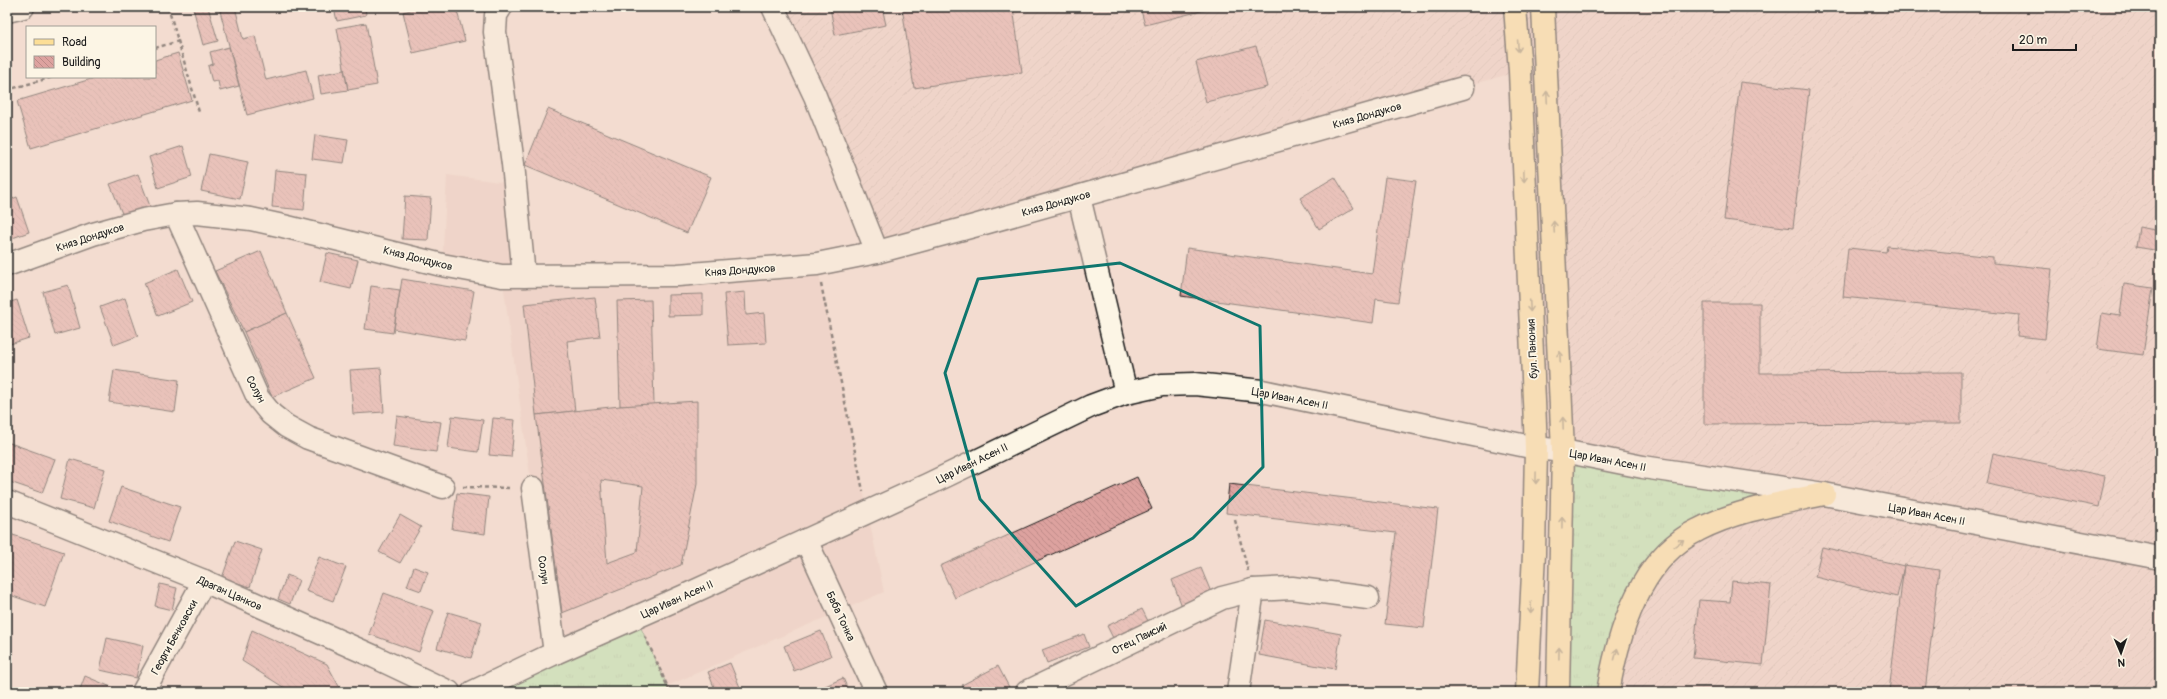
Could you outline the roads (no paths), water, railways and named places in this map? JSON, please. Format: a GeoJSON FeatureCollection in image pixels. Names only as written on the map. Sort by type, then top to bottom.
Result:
{"type":"FeatureCollection","features":[{"type":"Feature","properties":{"kind":"main road","name":"бул. Панония"},"geometry":{"type":"LineString","coordinates":[[1515,7],[1520,79],[1536,448],[1534,554],[1527,692]]}},
{"type":"Feature","properties":{"kind":"main road"},"geometry":{"type":"LineString","coordinates":[[1543,7],[1562,396],[1563,451],[1558,692]]}},
{"type":"Feature","properties":{"kind":"main road"},"geometry":{"type":"LineString","coordinates":[[1608,692],[1623,628],[1634,600],[1648,576],[1671,549],[1697,530],[1727,518],[1760,508],[1824,494]]}},
{"type":"Feature","properties":{"kind":"street"},"geometry":{"type":"LineString","coordinates":[[7,11],[23,7]]}},
{"type":"Feature","properties":{"kind":"street"},"geometry":{"type":"LineString","coordinates":[[501,7],[496,15],[495,32],[513,164],[524,276]]}},
{"type":"Feature","properties":{"kind":"street"},"geometry":{"type":"LineString","coordinates":[[773,7],[815,96],[878,252]]}},
{"type":"Feature","properties":{"kind":"street","name":"Княз Дондуков"},"geometry":{"type":"LineString","coordinates":[[7,264],[93,234],[143,220],[176,214],[203,214],[251,219],[317,233],[442,265],[502,276],[678,275],[817,264],[878,252],[1463,88]]}},
{"type":"Feature","properties":{"kind":"street"},"geometry":{"type":"LineString","coordinates":[[1078,197],[1126,393]]}},
{"type":"Feature","properties":{"kind":"street","name":"Солун"},"geometry":{"type":"LineString","coordinates":[[176,214],[258,398],[271,414],[286,426],[308,438],[443,487]]}},
{"type":"Feature","properties":{"kind":"street","name":"Цар Иван Асен II"},"geometry":{"type":"LineString","coordinates":[[473,692],[555,653],[867,512],[1091,406],[1126,393],[1162,385],[1195,384],[1262,391],[1536,448],[1563,451],[1643,467],[1824,494],[2160,558]]}},
{"type":"Feature","properties":{"kind":"street","name":"Солун"},"geometry":{"type":"LineString","coordinates":[[533,488],[555,653]]}},
{"type":"Feature","properties":{"kind":"street","name":"Драган Цанков"},"geometry":{"type":"LineString","coordinates":[[7,502],[204,581],[375,657],[449,692]]}},
{"type":"Feature","properties":{"kind":"street","name":"Баба Тонка"},"geometry":{"type":"LineString","coordinates":[[806,540],[876,692]]}},
{"type":"Feature","properties":{"kind":"street","name":"Георги Бенковски"},"geometry":{"type":"LineString","coordinates":[[142,692],[204,581]]}},
{"type":"Feature","properties":{"kind":"street","name":"Отец Паисий"},"geometry":{"type":"LineString","coordinates":[[1027,692],[1222,598],[1253,590],[1292,588],[1368,598]]}},
{"type":"Feature","properties":{"kind":"street"},"geometry":{"type":"LineString","coordinates":[[1238,692],[1253,590]]}}]}
